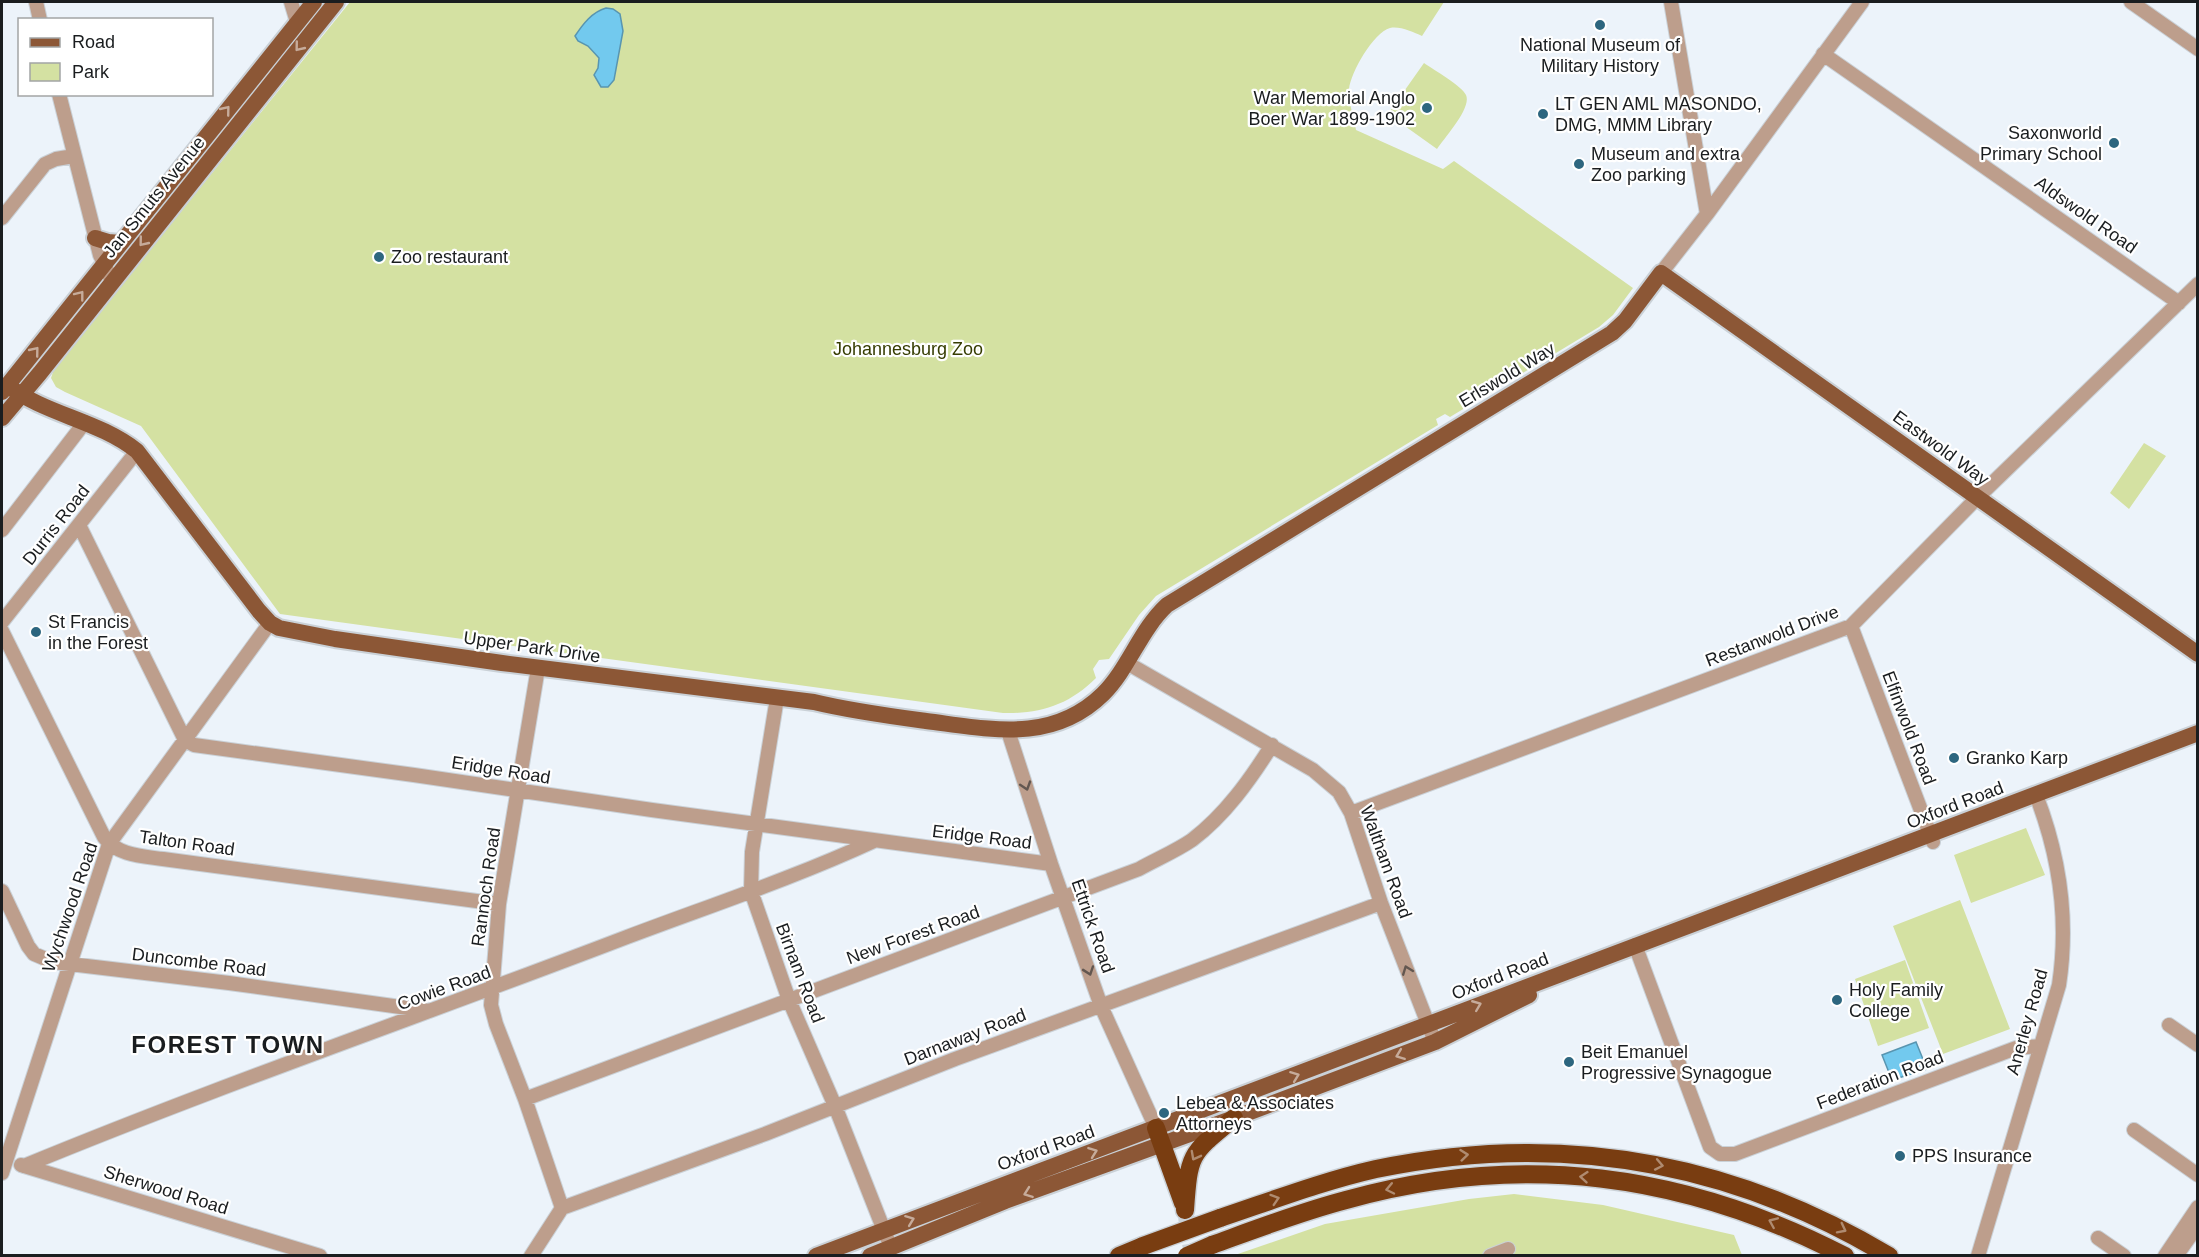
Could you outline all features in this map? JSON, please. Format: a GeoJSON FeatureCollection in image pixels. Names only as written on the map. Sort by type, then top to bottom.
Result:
{"type":"FeatureCollection","features":[{"type":"Feature","properties":{"kind":"highway"},"geometry":{"type":"LineString","coordinates":[[1159,1136],[1186,1214],[1188,1171],[1194,1155],[1209,1138],[1234,1118]]}},
{"type":"Feature","properties":{"kind":"highway"},"geometry":{"type":"LineString","coordinates":[[1119,1256],[1314,1186],[1400,1165],[1471,1154],[1518,1152],[1565,1153],[1630,1160],[1665,1166],[1754,1190],[1815,1216],[1889,1256]]}},
{"type":"Feature","properties":{"kind":"highway"},"geometry":{"type":"LineString","coordinates":[[1186,1256],[1321,1207],[1404,1186],[1466,1177],[1555,1175],[1638,1183],[1717,1201],[1788,1228],[1845,1256]]}},
{"type":"Feature","properties":{"kind":"main road","name":"Jan Smuts Avenue"},"geometry":{"type":"LineString","coordinates":[[2,418],[10,391],[104,264],[314,2]]}},
{"type":"Feature","properties":{"kind":"main road","name":"Jan Smuts Avenue"},"geometry":{"type":"LineString","coordinates":[[10,391],[40,374],[112,280],[336,2]]}},
{"type":"Feature","properties":{"kind":"main road"},"geometry":{"type":"LineString","coordinates":[[95,238],[121,243]]}},
{"type":"Feature","properties":{"kind":"main road","name":"Eastwold Way"},"geometry":{"type":"LineString","coordinates":[[1661,273],[2198,654]]}},
{"type":"Feature","properties":{"kind":"main road","name":"Erlswold Way"},"geometry":{"type":"LineString","coordinates":[[1128,663],[1156,617],[1167,605],[1612,333],[1625,321],[1661,273]]}},
{"type":"Feature","properties":{"kind":"main road"},"geometry":{"type":"LineString","coordinates":[[40,374],[40,391],[51,409]]}},
{"type":"Feature","properties":{"kind":"main road"},"geometry":{"type":"LineString","coordinates":[[10,391],[85,422],[123,441],[137,451],[270,623]]}},
{"type":"Feature","properties":{"kind":"main road","name":"Upper Park Drive"},"geometry":{"type":"LineString","coordinates":[[270,623],[287,631],[334,639],[538,668],[814,702],[849,710],[1008,731],[1051,725],[1075,715],[1105,692],[1128,663]]}},
{"type":"Feature","properties":{"kind":"main road","name":"Oxford Road"},"geometry":{"type":"LineString","coordinates":[[2038,799],[2198,733]]}},
{"type":"Feature","properties":{"kind":"main road","name":"Oxford Road"},"geometry":{"type":"LineString","coordinates":[[870,1256],[1428,1025],[2038,799],[2198,743]]}},
{"type":"Feature","properties":{"kind":"main road","name":"Oxford Road"},"geometry":{"type":"LineString","coordinates":[[816,1256],[883,1230],[1159,1136],[1234,1118],[1435,1042],[1537,991],[1636,948]]}},
{"type":"Feature","properties":{"kind":"street"},"geometry":{"type":"LineString","coordinates":[[36,2],[40,18]]}},
{"type":"Feature","properties":{"kind":"street"},"geometry":{"type":"LineString","coordinates":[[291,2],[297,22]]}},
{"type":"Feature","properties":{"kind":"street"},"geometry":{"type":"LineString","coordinates":[[1671,2],[1707,214]]}},
{"type":"Feature","properties":{"kind":"street","name":"Erlswold Way"},"geometry":{"type":"LineString","coordinates":[[1661,273],[1862,2]]}},
{"type":"Feature","properties":{"kind":"street"},"geometry":{"type":"LineString","coordinates":[[2131,2],[2198,49]]}},
{"type":"Feature","properties":{"kind":"street","name":"Aldswold Road"},"geometry":{"type":"LineString","coordinates":[[1823,54],[2179,303]]}},
{"type":"Feature","properties":{"kind":"street"},"geometry":{"type":"LineString","coordinates":[[59,96],[95,238],[112,280]]}},
{"type":"Feature","properties":{"kind":"street"},"geometry":{"type":"LineString","coordinates":[[2,218],[45,164],[56,159],[74,156]]}},
{"type":"Feature","properties":{"kind":"street","name":"Restanwold Drive"},"geometry":{"type":"LineString","coordinates":[[1351,813],[1851,626],[1977,498],[2198,284]]}},
{"type":"Feature","properties":{"kind":"street"},"geometry":{"type":"LineString","coordinates":[[2,530],[85,422]]}},
{"type":"Feature","properties":{"kind":"street","name":"Durris Road"},"geometry":{"type":"LineString","coordinates":[[2,622],[137,451]]}},
{"type":"Feature","properties":{"kind":"street"},"geometry":{"type":"LineString","coordinates":[[80,525],[185,740]]}},
{"type":"Feature","properties":{"kind":"street","name":"Wychwood Road"},"geometry":{"type":"LineString","coordinates":[[3,1165],[109,844],[270,623]]}},
{"type":"Feature","properties":{"kind":"street","name":"Elfinwold Road"},"geometry":{"type":"LineString","coordinates":[[1851,626],[1932,838]]}},
{"type":"Feature","properties":{"kind":"street"},"geometry":{"type":"LineString","coordinates":[[2,631],[109,844]]}},
{"type":"Feature","properties":{"kind":"street","name":"Waltham Road"},"geometry":{"type":"LineString","coordinates":[[1128,663],[1324,777],[1339,792],[1351,813],[1381,903],[1435,1042]]}},
{"type":"Feature","properties":{"kind":"street","name":"Rannoch Road"},"geometry":{"type":"LineString","coordinates":[[538,668],[499,904],[491,1005],[562,1208]]}},
{"type":"Feature","properties":{"kind":"street","name":"Birnam Road"},"geometry":{"type":"LineString","coordinates":[[777,698],[752,852],[751,891],[789,1000],[835,1106],[891,1248]]}},
{"type":"Feature","properties":{"kind":"street","name":"Ettrick Road"},"geometry":{"type":"LineString","coordinates":[[1008,731],[1051,864],[1101,1006],[1159,1136]]}},
{"type":"Feature","properties":{"kind":"street","name":"Eridge Road"},"geometry":{"type":"LineString","coordinates":[[185,740],[194,745],[211,748],[1051,864]]}},
{"type":"Feature","properties":{"kind":"street","name":"New Forest Road"},"geometry":{"type":"LineString","coordinates":[[525,1099],[1139,869],[1192,840],[1209,825],[1242,790],[1272,746]]}},
{"type":"Feature","properties":{"kind":"street","name":"Anerley Road"},"geometry":{"type":"LineString","coordinates":[[1978,1256],[2059,985],[2064,946],[2064,915],[2058,869],[2038,799]]}},
{"type":"Feature","properties":{"kind":"street","name":"Cowie Road"},"geometry":{"type":"LineString","coordinates":[[24,1166],[751,891],[875,841]]}},
{"type":"Feature","properties":{"kind":"street","name":"Talton Road"},"geometry":{"type":"LineString","coordinates":[[109,844],[128,853],[163,859],[499,904]]}},
{"type":"Feature","properties":{"kind":"street","name":"Duncombe Road"},"geometry":{"type":"LineString","coordinates":[[2,891],[28,946],[34,954],[53,962],[431,1011]]}},
{"type":"Feature","properties":{"kind":"street","name":"Darnaway Road"},"geometry":{"type":"LineString","coordinates":[[562,1208],[1381,903]]}},
{"type":"Feature","properties":{"kind":"street","name":"Federation Road"},"geometry":{"type":"LineString","coordinates":[[1636,948],[1710,1147],[1720,1154],[1736,1154],[2016,1048],[2040,1046]]}},
{"type":"Feature","properties":{"kind":"street"},"geometry":{"type":"LineString","coordinates":[[2169,1025],[2198,1045]]}},
{"type":"Feature","properties":{"kind":"street"},"geometry":{"type":"LineString","coordinates":[[2134,1131],[2198,1175]]}},
{"type":"Feature","properties":{"kind":"street","name":"Sherwood Road"},"geometry":{"type":"LineString","coordinates":[[3,1165],[24,1166],[320,1256]]}},
{"type":"Feature","properties":{"kind":"street"},"geometry":{"type":"LineString","coordinates":[[2165,1256],[2198,1207]]}},
{"type":"Feature","properties":{"kind":"street"},"geometry":{"type":"LineString","coordinates":[[531,1256],[562,1208]]}},
{"type":"Feature","properties":{"kind":"street"},"geometry":{"type":"LineString","coordinates":[[2176,1256],[2198,1225]]}},
{"type":"Feature","properties":{"kind":"street"},"geometry":{"type":"LineString","coordinates":[[2098,1238],[2124,1256]]}},
{"type":"Feature","properties":{"kind":"street"},"geometry":{"type":"LineString","coordinates":[[1490,1256],[1508,1249]]}},
{"type":"Feature","properties":{"kind":"green space","name":"Johannesburg Zoo"},"geometry":{"type":"Polygon","coordinates":[[[350,2],[1444,2],[1422,36],[1411,31],[1390,28],[1383,31],[1370,45],[1354,73],[1349,89],[1356,130],[1443,169],[1454,161],[1633,288],[1613,315],[1599,327],[1450,417],[1445,414],[1436,419],[1438,425],[1156,596],[1139,615],[1109,659],[1099,660],[1093,669],[1096,678],[1075,695],[1042,709],[1003,713],[280,614],[141,426],[65,392],[56,387],[51,378],[67,353],[350,2]]]}},
{"type":"Feature","properties":{"kind":"green space"},"geometry":{"type":"Polygon","coordinates":[[[1424,63],[1454,83],[1466,95],[1467,101],[1456,123],[1437,149],[1388,114],[1424,63]]]}},
{"type":"Feature","properties":{"kind":"green space"},"geometry":{"type":"Polygon","coordinates":[[[2144,443],[2166,456],[2129,509],[2110,493],[2144,443]]]}},
{"type":"Feature","properties":{"kind":"green space"},"geometry":{"type":"Polygon","coordinates":[[[2026,828],[2045,875],[1971,903],[1954,855],[2026,828]]]}},
{"type":"Feature","properties":{"kind":"green space"},"geometry":{"type":"Polygon","coordinates":[[[1960,900],[2010,1029],[1943,1054],[1893,926],[1960,900]]]}},
{"type":"Feature","properties":{"kind":"green space"},"geometry":{"type":"Polygon","coordinates":[[[1905,960],[1929,1028],[1878,1046],[1855,979],[1905,960]]]}},
{"type":"Feature","properties":{"kind":"green space"},"geometry":{"type":"Polygon","coordinates":[[[1514,1194],[1603,1205],[1734,1235],[1742,1255],[1232,1256],[1325,1224],[1469,1199],[1514,1194]]]}},
{"type":"Feature","properties":{"kind":"water"},"geometry":{"type":"Polygon","coordinates":[[[606,8],[613,9],[620,14],[623,31],[614,80],[608,87],[601,87],[594,75],[598,68],[599,58],[575,36],[592,15],[606,8]]]}},
{"type":"Feature","properties":{"kind":"water"},"geometry":{"type":"Polygon","coordinates":[[[1916,1042],[1927,1069],[1892,1080],[1882,1055],[1916,1042]]]}},
{"type":"Feature","properties":{"kind":"tunnel"},"geometry":{"type":"LineString","coordinates":[[1187,1217],[1193,1256]]}},
{"type":"Feature","properties":{"kind":"place","name":"National Museum of Military History"},"geometry":{"type":"Point","coordinates":[1600,25]}},
{"type":"Feature","properties":{"kind":"place","name":"War Memorial Anglo Boer War 1899-1902"},"geometry":{"type":"Point","coordinates":[1427,108]}},
{"type":"Feature","properties":{"kind":"place","name":"LT GEN AML MASONDO, DMG, MMM Library"},"geometry":{"type":"Point","coordinates":[1543,114]}},
{"type":"Feature","properties":{"kind":"place","name":"Saxonworld Primary School"},"geometry":{"type":"Point","coordinates":[2114,143]}},
{"type":"Feature","properties":{"kind":"place","name":"Museum and extra Zoo parking"},"geometry":{"type":"Point","coordinates":[1579,164]}},
{"type":"Feature","properties":{"kind":"place","name":"Zoo restaurant"},"geometry":{"type":"Point","coordinates":[379,257]}},
{"type":"Feature","properties":{"kind":"place","name":"St Francis in the Forest"},"geometry":{"type":"Point","coordinates":[36,632]}},
{"type":"Feature","properties":{"kind":"place","name":"Granko Karp"},"geometry":{"type":"Point","coordinates":[1954,758]}},
{"type":"Feature","properties":{"kind":"place","name":"Holy Family College"},"geometry":{"type":"Point","coordinates":[1837,1000]}},
{"type":"Feature","properties":{"kind":"place","name":"Beit Emanuel Progressive Synagogue"},"geometry":{"type":"Point","coordinates":[1569,1062]}},
{"type":"Feature","properties":{"kind":"place","name":"Lebea & Associates Attorneys"},"geometry":{"type":"Point","coordinates":[1164,1113]}},
{"type":"Feature","properties":{"kind":"place","name":"PPS Insurance"},"geometry":{"type":"Point","coordinates":[1900,1156]}},
{"type":"Feature","properties":{"kind":"district","name":"FOREST TOWN"},"geometry":{"type":"Point","coordinates":[228,1044]}}]}
